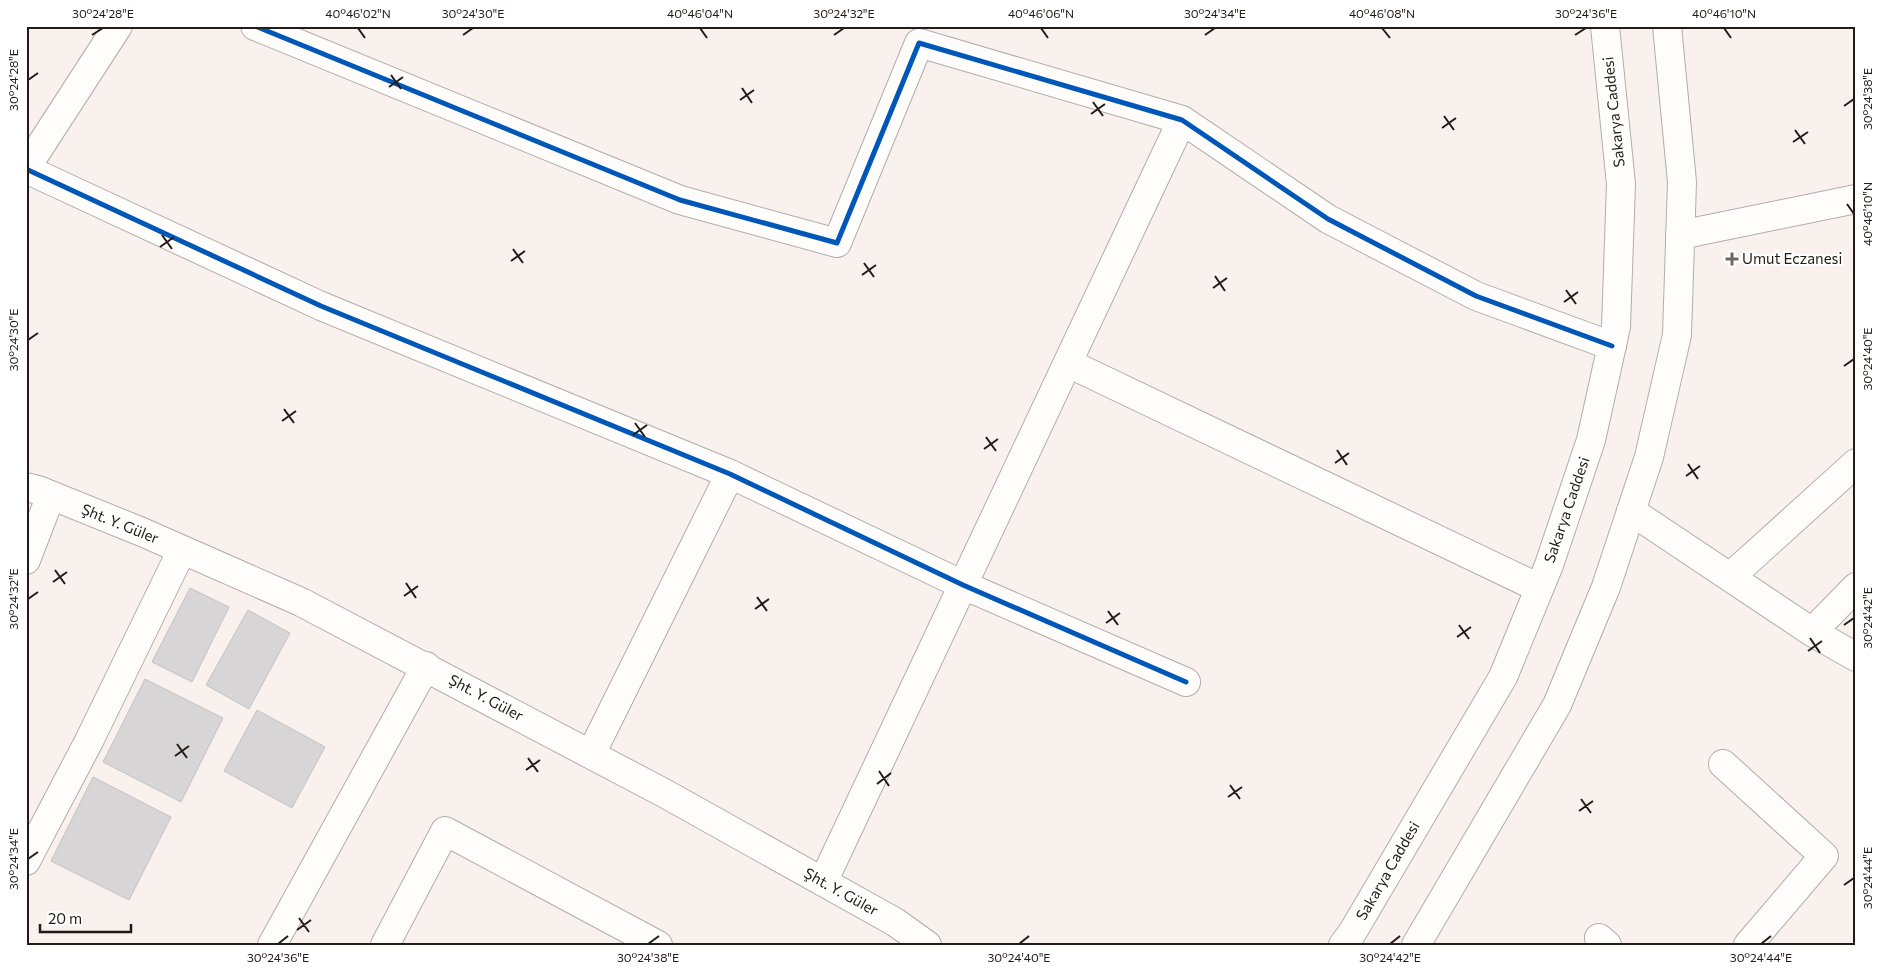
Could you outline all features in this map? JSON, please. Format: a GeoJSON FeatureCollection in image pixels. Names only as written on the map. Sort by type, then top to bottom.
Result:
{"type":"FeatureCollection","features":[{"type":"Feature","properties":{"kind":"street"},"geometry":{"type":"LineString","coordinates":[[118,26],[26,168],[321,306],[730,474],[963,585],[1186,682]]}},
{"type":"Feature","properties":{"kind":"street"},"geometry":{"type":"LineString","coordinates":[[255,26],[680,200],[837,243],[919,43],[1182,120],[1328,219],[1476,296],[1612,346]]}},
{"type":"Feature","properties":{"kind":"street","name":"Sakarya Caddesi"},"geometry":{"type":"LineString","coordinates":[[1343,945],[1352,933],[1502,677],[1549,565],[1591,440],[1616,327],[1621,184],[1605,26]]}},
{"type":"Feature","properties":{"kind":"street"},"geometry":{"type":"LineString","coordinates":[[1416,945],[1557,705],[1606,586],[1649,457],[1677,335],[1682,182],[1666,26]]}},
{"type":"Feature","properties":{"kind":"street"},"geometry":{"type":"LineString","coordinates":[[823,882],[1182,120]]}},
{"type":"Feature","properties":{"kind":"street"},"geometry":{"type":"LineString","coordinates":[[1680,235],[1856,199]]}},
{"type":"Feature","properties":{"kind":"street"},"geometry":{"type":"LineString","coordinates":[[1068,363],[1539,588]]}},
{"type":"Feature","properties":{"kind":"street"},"geometry":{"type":"LineString","coordinates":[[1730,577],[1856,463]]}},
{"type":"Feature","properties":{"kind":"street"},"geometry":{"type":"LineString","coordinates":[[591,754],[730,474]]}},
{"type":"Feature","properties":{"kind":"street"},"geometry":{"type":"LineString","coordinates":[[26,560],[39,491]]}},
{"type":"Feature","properties":{"kind":"street","name":"Şht. Y. Güler"},"geometry":{"type":"LineString","coordinates":[[39,491],[301,602],[591,754],[895,922],[927,945]]}},
{"type":"Feature","properties":{"kind":"street"},"geometry":{"type":"LineString","coordinates":[[1631,511],[1812,632],[1856,657]]}},
{"type":"Feature","properties":{"kind":"street"},"geometry":{"type":"LineString","coordinates":[[26,861],[89,741],[182,550]]}},
{"type":"Feature","properties":{"kind":"street"},"geometry":{"type":"LineString","coordinates":[[1812,632],[1856,586]]}},
{"type":"Feature","properties":{"kind":"street"},"geometry":{"type":"LineString","coordinates":[[272,945],[426,666]]}},
{"type":"Feature","properties":{"kind":"street"},"geometry":{"type":"LineString","coordinates":[[1724,764],[1824,856],[1748,945]]}},
{"type":"Feature","properties":{"kind":"street"},"geometry":{"type":"LineString","coordinates":[[385,945],[445,831],[658,945]]}},
{"type":"Feature","properties":{"kind":"building"},"geometry":{"type":"Polygon","coordinates":[[[190,588],[229,607],[192,682],[152,662],[190,588]]]}},
{"type":"Feature","properties":{"kind":"building"},"geometry":{"type":"Polygon","coordinates":[[[248,610],[290,633],[249,709],[206,685],[248,610]]]}},
{"type":"Feature","properties":{"kind":"building"},"geometry":{"type":"Polygon","coordinates":[[[145,679],[223,718],[181,802],[103,762],[145,679]]]}},
{"type":"Feature","properties":{"kind":"building"},"geometry":{"type":"Polygon","coordinates":[[[257,710],[325,747],[292,808],[224,771],[257,710]]]}},
{"type":"Feature","properties":{"kind":"building"},"geometry":{"type":"Polygon","coordinates":[[[93,777],[171,817],[129,900],[51,861],[93,777]]]}},
{"type":"Feature","properties":{"kind":"cycle path"},"geometry":{"type":"LineString","coordinates":[[255,26],[680,200],[837,243],[919,43],[1182,120],[1328,219],[1476,296],[1612,346]]}},
{"type":"Feature","properties":{"kind":"cycle path"},"geometry":{"type":"LineString","coordinates":[[26,169],[321,306],[730,474],[963,585],[1186,682]]}},
{"type":"Feature","properties":{"kind":"place","name":"Umut Eczanesi"},"geometry":{"type":"Point","coordinates":[1732,259]}}]}
